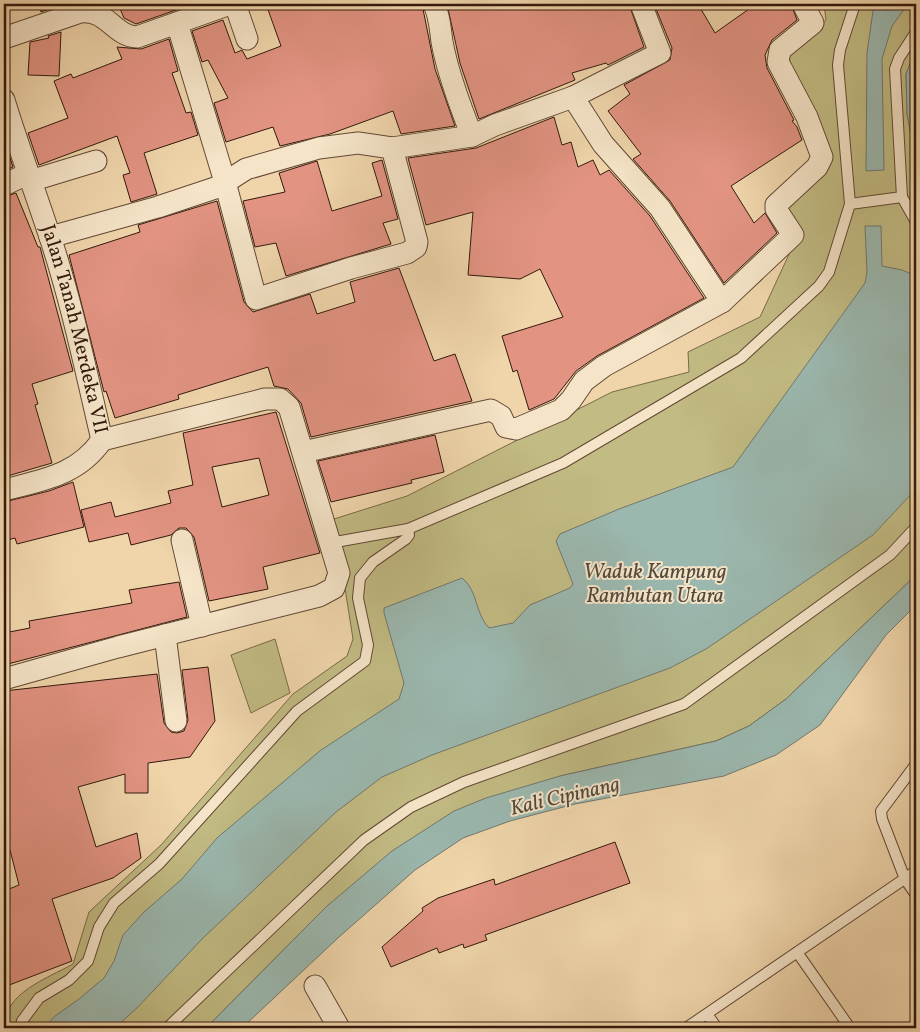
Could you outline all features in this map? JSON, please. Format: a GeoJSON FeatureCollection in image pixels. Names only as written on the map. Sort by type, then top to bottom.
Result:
{"type":"FeatureCollection","features":[{"type":"Feature","properties":{"kind":"street"},"geometry":{"type":"LineString","coordinates":[[4,38],[80,12],[91,11],[102,15],[130,37],[137,37],[230,4]]}},
{"type":"Feature","properties":{"kind":"street"},"geometry":{"type":"LineString","coordinates":[[235,4],[247,39]]}},
{"type":"Feature","properties":{"kind":"street"},"geometry":{"type":"LineString","coordinates":[[434,4],[439,15],[442,41],[457,98],[472,136]]}},
{"type":"Feature","properties":{"kind":"street"},"geometry":{"type":"LineString","coordinates":[[50,237],[158,207],[218,187],[246,169],[319,148],[358,143],[392,148],[472,136],[495,125],[573,98],[660,53],[641,4]]}},
{"type":"Feature","properties":{"kind":"street"},"geometry":{"type":"LineString","coordinates":[[303,452],[491,410],[501,416],[506,427],[516,429],[561,410],[571,400],[584,381],[604,366],[722,302],[794,234],[776,209],[776,205],[817,167],[822,157],[807,117],[778,62],[780,50],[813,23],[803,4]]}},
{"type":"Feature","properties":{"kind":"street"},"geometry":{"type":"LineString","coordinates":[[177,23],[225,182],[254,297],[259,299],[351,268],[408,253],[416,247],[417,242],[392,148]]}},
{"type":"Feature","properties":{"kind":"street"},"geometry":{"type":"LineString","coordinates":[[573,98],[604,144],[660,208],[722,302]]}},
{"type":"Feature","properties":{"kind":"street","name":"Jalan Tanah Merdeka VII"},"geometry":{"type":"LineString","coordinates":[[4,100],[28,177],[50,237],[67,295],[102,440],[266,399],[280,399],[289,407],[339,573],[334,588],[319,596],[165,635],[4,679]]}},
{"type":"Feature","properties":{"kind":"street"},"geometry":{"type":"LineString","coordinates":[[4,185],[28,177],[96,161]]}},
{"type":"Feature","properties":{"kind":"street"},"geometry":{"type":"LineString","coordinates":[[4,490],[52,478],[80,465],[92,455],[102,440]]}},
{"type":"Feature","properties":{"kind":"street"},"geometry":{"type":"LineString","coordinates":[[182,540],[202,626]]}},
{"type":"Feature","properties":{"kind":"street"},"geometry":{"type":"LineString","coordinates":[[165,635],[176,721]]}},
{"type":"Feature","properties":{"kind":"street"},"geometry":{"type":"LineString","coordinates":[[315,986],[339,1028]]}},
{"type":"Feature","properties":{"kind":"lane"},"geometry":{"type":"LineString","coordinates":[[330,543],[408,529],[563,463],[741,358],[819,286],[828,272],[850,204],[838,65],[840,50],[855,4]]}},
{"type":"Feature","properties":{"kind":"lane"},"geometry":{"type":"LineString","coordinates":[[916,32],[894,69],[897,197],[916,222]]}},
{"type":"Feature","properties":{"kind":"lane"},"geometry":{"type":"LineString","coordinates":[[850,204],[897,197]]}},
{"type":"Feature","properties":{"kind":"lane"},"geometry":{"type":"LineString","coordinates":[[167,1028],[364,840],[411,807],[464,782],[684,704],[890,556],[916,527]]}},
{"type":"Feature","properties":{"kind":"lane"},"geometry":{"type":"LineString","coordinates":[[20,1028],[22,1021],[39,998],[70,980],[88,961],[99,927],[114,903],[159,864],[297,711],[365,661],[368,644],[358,598],[360,578],[373,562],[406,539],[409,535],[408,529]]}},
{"type":"Feature","properties":{"kind":"lane"},"geometry":{"type":"LineString","coordinates":[[916,764],[881,811],[882,819],[905,879],[916,895]]}},
{"type":"Feature","properties":{"kind":"lane"},"geometry":{"type":"LineString","coordinates":[[686,1028],[916,871]]}},
{"type":"Feature","properties":{"kind":"lane"},"geometry":{"type":"LineString","coordinates":[[797,952],[850,1028]]}},
{"type":"Feature","properties":{"kind":"lane"},"geometry":{"type":"LineString","coordinates":[[707,1014],[717,1028]]}},
{"type":"Feature","properties":{"kind":"shaded area"},"geometry":{"type":"Polygon","coordinates":[[[824,4],[916,4],[916,49],[906,74],[907,114],[916,159],[916,575],[786,699],[749,726],[716,741],[560,776],[327,906],[206,1028],[4,1028],[6,1016],[11,1005],[19,996],[39,982],[73,964],[89,912],[161,845],[293,694],[347,656],[353,639],[334,519],[407,496],[612,392],[689,372],[688,352],[760,317],[797,237],[781,208],[832,157],[784,61],[826,20],[824,4]]]}},
{"type":"Feature","properties":{"kind":"shaded area"},"geometry":{"type":"Polygon","coordinates":[[[275,639],[290,693],[251,713],[231,655],[275,639]]]}},
{"type":"Feature","properties":{"kind":"water"},"geometry":{"type":"Polygon","coordinates":[[[874,4],[908,4],[892,26],[882,59],[884,170],[866,171],[867,53],[874,4]]]}},
{"type":"Feature","properties":{"kind":"water"},"geometry":{"type":"Polygon","coordinates":[[[916,49],[916,159],[907,114],[906,74],[916,49]]]}},
{"type":"Feature","properties":{"kind":"water","name":"Waduk Kampung Rambutan Utara"},"geometry":{"type":"Polygon","coordinates":[[[865,226],[881,226],[882,266],[902,270],[916,276],[916,489],[873,535],[706,649],[670,668],[432,755],[382,777],[336,812],[202,939],[138,1007],[115,1028],[44,1028],[55,1016],[104,978],[114,961],[123,935],[144,912],[182,879],[217,838],[321,750],[399,699],[404,683],[384,608],[462,578],[471,589],[481,616],[489,628],[513,623],[530,605],[570,588],[573,584],[556,541],[560,534],[619,509],[733,467],[865,283],[867,272],[865,226]]]}},
{"type":"Feature","properties":{"kind":"water","name":"Kali Cipinang"},"geometry":{"type":"Polygon","coordinates":[[[916,575],[916,605],[886,635],[820,725],[776,755],[724,776],[575,804],[510,821],[463,838],[415,870],[339,937],[242,1028],[206,1028],[327,906],[392,851],[454,811],[486,798],[560,776],[716,741],[749,726],[786,699],[916,575]]]}},
{"type":"Feature","properties":{"kind":"building"},"geometry":{"type":"Polygon","coordinates":[[[39,4],[63,4],[41,12],[39,4]]]}},
{"type":"Feature","properties":{"kind":"building"},"geometry":{"type":"Polygon","coordinates":[[[118,4],[193,4],[136,24],[124,18],[118,4]]]}},
{"type":"Feature","properties":{"kind":"building"},"geometry":{"type":"Polygon","coordinates":[[[266,4],[422,4],[435,69],[455,126],[401,134],[393,111],[330,134],[280,146],[273,127],[226,142],[214,103],[228,98],[208,60],[202,62],[192,31],[223,20],[235,53],[242,50],[247,59],[281,46],[266,4]]]}},
{"type":"Feature","properties":{"kind":"building"},"geometry":{"type":"Polygon","coordinates":[[[447,4],[629,4],[644,47],[608,65],[606,63],[572,73],[575,80],[479,119],[460,63],[447,4]]]}},
{"type":"Feature","properties":{"kind":"building"},"geometry":{"type":"Polygon","coordinates":[[[654,4],[698,4],[715,33],[756,4],[791,4],[797,20],[772,40],[765,55],[767,68],[794,120],[792,121],[797,127],[802,140],[731,186],[754,223],[765,213],[777,233],[724,283],[670,201],[633,159],[641,154],[608,111],[630,94],[624,85],[670,60],[672,48],[654,4]]]}},
{"type":"Feature","properties":{"kind":"building"},"geometry":{"type":"Polygon","coordinates":[[[61,32],[59,76],[28,75],[30,42],[49,38],[48,36],[61,32]]]}},
{"type":"Feature","properties":{"kind":"building"},"geometry":{"type":"Polygon","coordinates":[[[169,39],[178,71],[172,73],[186,113],[191,112],[198,135],[144,153],[157,194],[131,202],[123,175],[130,173],[117,136],[39,165],[28,133],[68,118],[54,81],[71,74],[73,78],[122,59],[117,47],[141,49],[169,39]]]}},
{"type":"Feature","properties":{"kind":"building"},"geometry":{"type":"Polygon","coordinates":[[[554,117],[562,145],[571,142],[578,167],[593,160],[600,175],[609,170],[650,216],[704,298],[597,356],[576,371],[554,399],[529,410],[517,370],[513,372],[502,336],[563,317],[540,269],[520,279],[468,275],[473,212],[426,225],[408,158],[476,148],[554,117]]]}},
{"type":"Feature","properties":{"kind":"building"},"geometry":{"type":"Polygon","coordinates":[[[4,140],[13,167],[4,171],[4,140]]]}},
{"type":"Feature","properties":{"kind":"building"},"geometry":{"type":"Polygon","coordinates":[[[382,160],[398,219],[383,223],[391,244],[286,276],[276,243],[255,247],[243,201],[285,192],[279,173],[317,161],[332,211],[382,196],[372,163],[382,160]]]}},
{"type":"Feature","properties":{"kind":"building"},"geometry":{"type":"Polygon","coordinates":[[[16,193],[38,247],[40,247],[73,371],[32,384],[38,404],[35,405],[52,463],[4,477],[4,197],[16,193]]]}},
{"type":"Feature","properties":{"kind":"building"},"geometry":{"type":"Polygon","coordinates":[[[217,201],[244,302],[253,312],[310,294],[317,314],[355,302],[350,282],[399,268],[434,361],[455,354],[472,401],[311,437],[301,403],[288,389],[274,386],[268,367],[178,395],[179,399],[115,418],[106,391],[104,392],[69,255],[140,232],[138,225],[217,201]]]}},
{"type":"Feature","properties":{"kind":"building"},"geometry":{"type":"Polygon","coordinates":[[[276,412],[320,553],[263,567],[268,589],[209,601],[194,537],[186,528],[179,528],[171,535],[131,545],[128,533],[89,542],[81,510],[111,502],[115,517],[171,503],[168,491],[193,485],[183,433],[276,412]],[[259,458],[212,467],[222,507],[269,495],[259,458]]]}},
{"type":"Feature","properties":{"kind":"building"},"geometry":{"type":"Polygon","coordinates":[[[435,435],[444,472],[411,480],[412,483],[331,502],[318,461],[435,435]]]}},
{"type":"Feature","properties":{"kind":"building"},"geometry":{"type":"Polygon","coordinates":[[[73,482],[84,527],[17,544],[15,538],[4,541],[4,502],[49,491],[73,482]]]}},
{"type":"Feature","properties":{"kind":"building"},"geometry":{"type":"Polygon","coordinates":[[[179,582],[187,617],[4,665],[4,633],[30,628],[29,621],[132,603],[129,590],[179,582]]]}},
{"type":"Feature","properties":{"kind":"building"},"geometry":{"type":"Polygon","coordinates":[[[208,667],[215,721],[190,757],[148,763],[148,793],[125,793],[125,774],[78,787],[96,847],[137,833],[141,858],[113,878],[52,899],[72,961],[4,987],[4,891],[19,885],[10,850],[4,852],[4,691],[157,674],[164,723],[171,732],[177,733],[184,731],[188,720],[182,670],[208,667]]]}},
{"type":"Feature","properties":{"kind":"building"},"geometry":{"type":"Polygon","coordinates":[[[615,842],[630,883],[485,935],[487,940],[464,948],[463,944],[439,953],[437,948],[391,967],[382,947],[423,911],[422,908],[438,898],[494,879],[495,885],[615,842]]]}}]}
